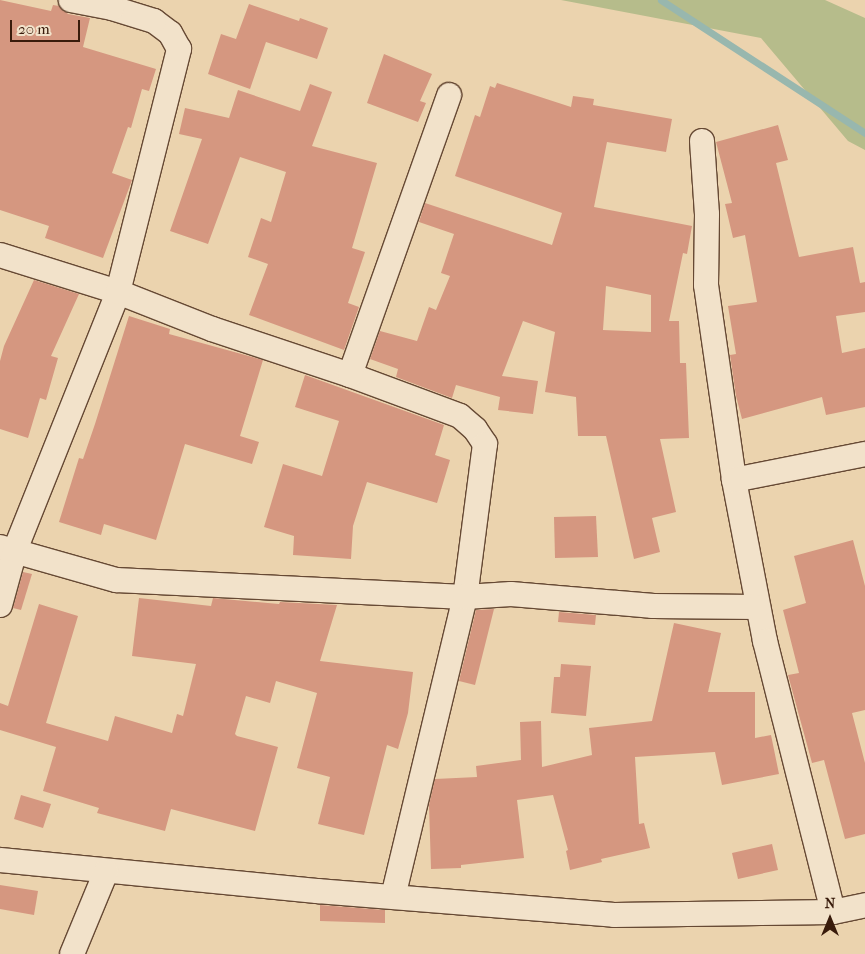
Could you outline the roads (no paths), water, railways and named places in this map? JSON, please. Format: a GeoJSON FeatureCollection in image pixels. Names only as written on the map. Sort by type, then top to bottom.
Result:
{"type":"FeatureCollection","features":[{"type":"Feature","properties":{"kind":"street"},"geometry":{"type":"LineString","coordinates":[[0,605],[7,549],[118,292],[179,49],[170,33],[154,21],[112,8],[71,0]]}},
{"type":"Feature","properties":{"kind":"street"},"geometry":{"type":"LineString","coordinates":[[350,375],[449,95]]}},
{"type":"Feature","properties":{"kind":"street"},"geometry":{"type":"LineString","coordinates":[[702,141],[707,214],[706,285],[734,480],[757,606],[833,912]]}},
{"type":"Feature","properties":{"kind":"street"},"geometry":{"type":"LineString","coordinates":[[0,255],[118,292],[212,329],[350,375],[460,416],[475,428],[485,444],[465,597],[393,896]]}},
{"type":"Feature","properties":{"kind":"street"},"geometry":{"type":"LineString","coordinates":[[734,480],[865,454]]}},
{"type":"Feature","properties":{"kind":"street"},"geometry":{"type":"LineString","coordinates":[[7,549],[116,580],[465,597],[511,594],[653,606],[757,606]]}},
{"type":"Feature","properties":{"kind":"street"},"geometry":{"type":"LineString","coordinates":[[0,860],[106,872],[614,915],[833,912],[865,906]]}},
{"type":"Feature","properties":{"kind":"street"},"geometry":{"type":"LineString","coordinates":[[72,954],[106,872]]}},
{"type":"Feature","properties":{"kind":"waterway"},"geometry":{"type":"LineString","coordinates":[[661,0],[865,133]]}}]}
